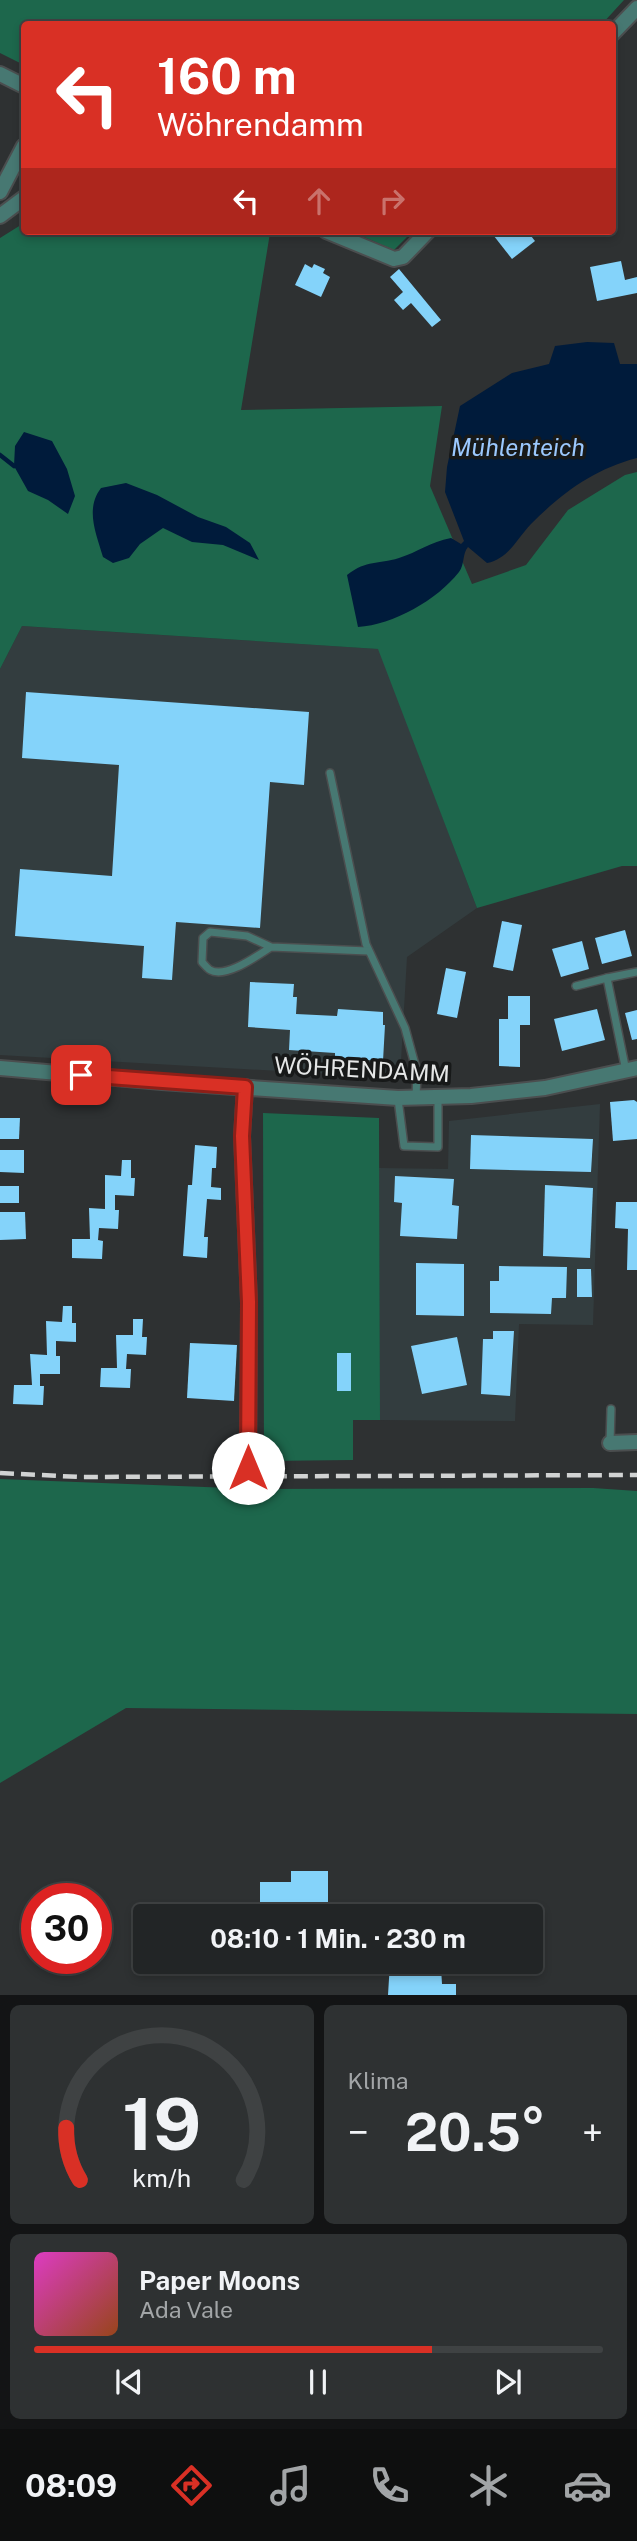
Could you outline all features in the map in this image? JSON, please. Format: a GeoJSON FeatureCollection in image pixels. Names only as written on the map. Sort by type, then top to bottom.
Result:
{"type":"FeatureCollection","features":[{"type":"Feature","properties":{"kind":"street"},"geometry":{"type":"LineString","coordinates":[[616,30],[637,8]]}},
{"type":"Feature","properties":{"kind":"street"},"geometry":{"type":"LineString","coordinates":[[0,74],[21,84]]}},
{"type":"Feature","properties":{"kind":"street"},"geometry":{"type":"LineString","coordinates":[[0,192],[21,152]]}},
{"type":"Feature","properties":{"kind":"street"},"geometry":{"type":"LineString","coordinates":[[0,216],[21,200]]}},
{"type":"Feature","properties":{"kind":"street"},"geometry":{"type":"LineString","coordinates":[[335,235],[394,260],[403,257],[424,235]]}},
{"type":"Feature","properties":{"kind":"street","name":"WÖHRENDAMM"},"geometry":{"type":"LineString","coordinates":[[0,1068],[398,1098],[438,1098],[545,1088],[632,1070]]}},
{"type":"Feature","properties":{"kind":"street"},"geometry":{"type":"LineString","coordinates":[[245,1087],[242,1136],[249,1302],[248,1468]]}},
{"type":"Feature","properties":{"kind":"street"},"geometry":{"type":"LineString","coordinates":[[610,1443],[637,1442]]}},
{"type":"Feature","properties":{"kind":"lane"},"geometry":{"type":"LineString","coordinates":[[330,773],[368,951],[405,1028],[416,1072],[416,1098]]}},
{"type":"Feature","properties":{"kind":"lane"},"geometry":{"type":"LineString","coordinates":[[271,947],[242,965],[219,972],[209,970],[202,962],[203,938],[210,932],[247,936],[271,947],[368,951]]}},
{"type":"Feature","properties":{"kind":"lane"},"geometry":{"type":"LineString","coordinates":[[576,986],[637,972]]}},
{"type":"Feature","properties":{"kind":"lane"},"geometry":{"type":"LineString","coordinates":[[607,978],[632,1070]]}},
{"type":"Feature","properties":{"kind":"lane"},"geometry":{"type":"LineString","coordinates":[[398,1098],[404,1146],[438,1146],[438,1098]]}},
{"type":"Feature","properties":{"kind":"lane"},"geometry":{"type":"LineString","coordinates":[[610,1443],[611,1409]]}},
{"type":"Feature","properties":{"kind":"shaded area"},"geometry":{"type":"Polygon","coordinates":[[[22,626],[379,649],[477,908],[407,957],[400,1078],[0,1055],[0,669],[22,626]]]}},
{"type":"Feature","properties":{"kind":"shaded area"},"geometry":{"type":"Polygon","coordinates":[[[600,1104],[593,1325],[519,1324],[515,1421],[380,1420],[379,1168],[448,1169],[449,1121],[600,1104]]]}},
{"type":"Feature","properties":{"kind":"green space"},"geometry":{"type":"Polygon","coordinates":[[[0,0],[624,0],[605,21],[21,21],[21,64],[0,53],[0,0]]]}},
{"type":"Feature","properties":{"kind":"green space"},"geometry":{"type":"Polygon","coordinates":[[[21,225],[21,235],[270,235],[241,410],[442,406],[430,486],[472,584],[526,565],[568,510],[625,475],[637,472],[637,866],[622,866],[477,908],[378,649],[22,626],[0,669],[0,238],[21,225]]]}},
{"type":"Feature","properties":{"kind":"green space"},"geometry":{"type":"Polygon","coordinates":[[[359,235],[409,235],[394,250],[359,235]]]}},
{"type":"Feature","properties":{"kind":"green space"},"geometry":{"type":"Polygon","coordinates":[[[263,1113],[379,1118],[380,1420],[353,1420],[353,1460],[264,1461],[263,1113]]]}},
{"type":"Feature","properties":{"kind":"green space"},"geometry":{"type":"Polygon","coordinates":[[[0,1479],[259,1489],[593,1488],[637,1491],[637,1714],[126,1708],[0,1783],[0,1479]]]}},
{"type":"Feature","properties":{"kind":"water","name":"Mühlenteich"},"geometry":{"type":"Polygon","coordinates":[[[587,342],[614,343],[620,364],[637,364],[637,458],[607,469],[567,492],[531,524],[512,548],[495,561],[487,563],[468,547],[459,572],[427,601],[385,622],[358,627],[347,575],[361,567],[399,558],[444,540],[451,538],[461,544],[464,541],[445,492],[447,467],[460,406],[512,373],[549,364],[555,346],[587,342]]]}},
{"type":"Feature","properties":{"kind":"water"},"geometry":{"type":"Polygon","coordinates":[[[24,432],[52,441],[67,469],[75,496],[68,514],[48,500],[28,491],[14,466],[15,446],[24,432]]]}},
{"type":"Feature","properties":{"kind":"water"},"geometry":{"type":"Polygon","coordinates":[[[126,483],[157,495],[198,517],[226,527],[250,543],[259,560],[223,545],[192,542],[163,528],[140,544],[129,558],[113,563],[103,557],[93,521],[94,504],[101,488],[126,483]]]}},
{"type":"Feature","properties":{"kind":"building"},"geometry":{"type":"Polygon","coordinates":[[[493,235],[530,235],[535,241],[512,259],[493,235]]]}},
{"type":"Feature","properties":{"kind":"building"},"geometry":{"type":"Polygon","coordinates":[[[621,261],[625,280],[637,277],[637,293],[597,301],[590,267],[621,261]]]}},
{"type":"Feature","properties":{"kind":"building"},"geometry":{"type":"Polygon","coordinates":[[[305,264],[312,268],[314,264],[325,269],[323,273],[330,277],[321,297],[295,285],[305,264]]]}},
{"type":"Feature","properties":{"kind":"building"},"geometry":{"type":"Polygon","coordinates":[[[399,269],[441,320],[432,327],[411,303],[403,310],[394,300],[403,292],[390,277],[399,269]]]}},
{"type":"Feature","properties":{"kind":"building"},"geometry":{"type":"Polygon","coordinates":[[[26,692],[309,712],[304,785],[270,782],[260,928],[176,922],[172,980],[142,978],[144,946],[15,936],[20,869],[112,876],[119,765],[22,758],[26,692]]]}},
{"type":"Feature","properties":{"kind":"building"},"geometry":{"type":"Polygon","coordinates":[[[502,921],[522,925],[513,971],[493,967],[502,921]]]}},
{"type":"Feature","properties":{"kind":"building"},"geometry":{"type":"Polygon","coordinates":[[[625,930],[632,956],[602,964],[595,938],[625,930]]]}},
{"type":"Feature","properties":{"kind":"building"},"geometry":{"type":"Polygon","coordinates":[[[582,941],[589,969],[561,977],[552,949],[582,941]]]}},
{"type":"Feature","properties":{"kind":"building"},"geometry":{"type":"Polygon","coordinates":[[[446,968],[466,972],[457,1018],[437,1014],[446,968]]]}},
{"type":"Feature","properties":{"kind":"building"},"geometry":{"type":"Polygon","coordinates":[[[250,982],[294,984],[293,997],[297,997],[296,1014],[337,1016],[338,1009],[383,1012],[383,1061],[335,1058],[335,1053],[289,1050],[290,1030],[248,1027],[250,982]]]}},
{"type":"Feature","properties":{"kind":"building"},"geometry":{"type":"Polygon","coordinates":[[[508,996],[530,996],[530,1025],[520,1025],[520,1067],[499,1066],[499,1019],[508,1019],[508,996]]]}},
{"type":"Feature","properties":{"kind":"building"},"geometry":{"type":"Polygon","coordinates":[[[597,1009],[605,1040],[562,1051],[554,1019],[597,1009]]]}},
{"type":"Feature","properties":{"kind":"building"},"geometry":{"type":"Polygon","coordinates":[[[637,1010],[637,1039],[632,1040],[625,1013],[637,1010]]]}},
{"type":"Feature","properties":{"kind":"building"},"geometry":{"type":"Polygon","coordinates":[[[610,1102],[637,1102],[637,1139],[613,1141],[610,1102]]]}},
{"type":"Feature","properties":{"kind":"building"},"geometry":{"type":"Polygon","coordinates":[[[0,1118],[20,1118],[19,1139],[0,1139],[0,1118]]]}},
{"type":"Feature","properties":{"kind":"building"},"geometry":{"type":"Polygon","coordinates":[[[471,1135],[593,1139],[591,1172],[470,1169],[471,1135]]]}},
{"type":"Feature","properties":{"kind":"building"},"geometry":{"type":"Polygon","coordinates":[[[195,1145],[217,1147],[216,1168],[212,1168],[211,1187],[221,1188],[221,1200],[207,1199],[204,1237],[208,1237],[207,1258],[183,1256],[188,1185],[192,1185],[195,1145]]]}},
{"type":"Feature","properties":{"kind":"building"},"geometry":{"type":"Polygon","coordinates":[[[0,1150],[24,1150],[24,1173],[0,1172],[0,1150]]]}},
{"type":"Feature","properties":{"kind":"building"},"geometry":{"type":"Polygon","coordinates":[[[122,1160],[131,1160],[131,1178],[135,1178],[134,1196],[115,1195],[115,1210],[119,1210],[118,1229],[99,1228],[98,1240],[103,1241],[102,1259],[72,1258],[72,1239],[90,1239],[89,1208],[105,1209],[105,1175],[121,1176],[122,1160]]]}},
{"type":"Feature","properties":{"kind":"building"},"geometry":{"type":"Polygon","coordinates":[[[395,1176],[454,1179],[452,1205],[459,1206],[457,1239],[400,1236],[402,1203],[394,1202],[395,1176]]]}},
{"type":"Feature","properties":{"kind":"building"},"geometry":{"type":"Polygon","coordinates":[[[545,1185],[593,1188],[590,1258],[543,1256],[545,1185]]]}},
{"type":"Feature","properties":{"kind":"building"},"geometry":{"type":"Polygon","coordinates":[[[0,1186],[19,1186],[19,1203],[0,1203],[0,1186]]]}},
{"type":"Feature","properties":{"kind":"building"},"geometry":{"type":"Polygon","coordinates":[[[616,1202],[637,1202],[637,1270],[627,1270],[628,1229],[615,1228],[616,1202]]]}},
{"type":"Feature","properties":{"kind":"building"},"geometry":{"type":"Polygon","coordinates":[[[0,1212],[25,1212],[26,1239],[0,1240],[0,1212]]]}},
{"type":"Feature","properties":{"kind":"building"},"geometry":{"type":"Polygon","coordinates":[[[416,1263],[464,1264],[464,1316],[416,1315],[416,1263]]]}},
{"type":"Feature","properties":{"kind":"building"},"geometry":{"type":"Polygon","coordinates":[[[499,1266],[567,1267],[566,1298],[552,1298],[551,1314],[490,1313],[490,1281],[499,1281],[499,1266]]]}},
{"type":"Feature","properties":{"kind":"building"},"geometry":{"type":"Polygon","coordinates":[[[577,1269],[591,1269],[592,1297],[577,1297],[577,1269]]]}},
{"type":"Feature","properties":{"kind":"building"},"geometry":{"type":"Polygon","coordinates":[[[63,1306],[72,1306],[76,1342],[56,1341],[56,1356],[60,1356],[60,1374],[40,1374],[40,1386],[44,1386],[43,1405],[13,1404],[14,1385],[32,1385],[30,1354],[47,1355],[46,1321],[62,1322],[63,1306]]]}},
{"type":"Feature","properties":{"kind":"building"},"geometry":{"type":"Polygon","coordinates":[[[133,1319],[143,1319],[142,1337],[147,1337],[146,1355],[127,1354],[126,1369],[131,1369],[130,1388],[100,1387],[101,1368],[117,1368],[116,1335],[133,1335],[133,1319]]]}},
{"type":"Feature","properties":{"kind":"building"},"geometry":{"type":"Polygon","coordinates":[[[493,1331],[514,1331],[510,1396],[481,1394],[483,1339],[493,1339],[493,1331]]]}},
{"type":"Feature","properties":{"kind":"building"},"geometry":{"type":"Polygon","coordinates":[[[457,1337],[467,1385],[422,1394],[411,1346],[457,1337]]]}},
{"type":"Feature","properties":{"kind":"building"},"geometry":{"type":"Polygon","coordinates":[[[190,1343],[237,1345],[234,1401],[187,1398],[190,1343]]]}},
{"type":"Feature","properties":{"kind":"building"},"geometry":{"type":"Polygon","coordinates":[[[337,1353],[351,1353],[351,1391],[337,1391],[337,1353]]]}},
{"type":"Feature","properties":{"kind":"building"},"geometry":{"type":"Polygon","coordinates":[[[291,1871],[328,1871],[328,1904],[260,1904],[260,1882],[291,1882],[291,1871]]]}},
{"type":"Feature","properties":{"kind":"building"},"geometry":{"type":"Polygon","coordinates":[[[389,1974],[441,1974],[442,1984],[456,1984],[456,1995],[388,1995],[389,1974]]]}},
{"type":"Feature","properties":{"kind":"waterway"},"geometry":{"type":"LineString","coordinates":[[0,455],[14,466]]}},
{"type":"Feature","properties":{"kind":"railway"},"geometry":{"type":"LineString","coordinates":[[0,1473],[80,1477],[637,1475]]}},
{"type":"Feature","properties":{"kind":"route"},"geometry":{"type":"LineString","coordinates":[[81,1075],[245,1087],[242,1136],[249,1302],[248,1468]]}}]}
